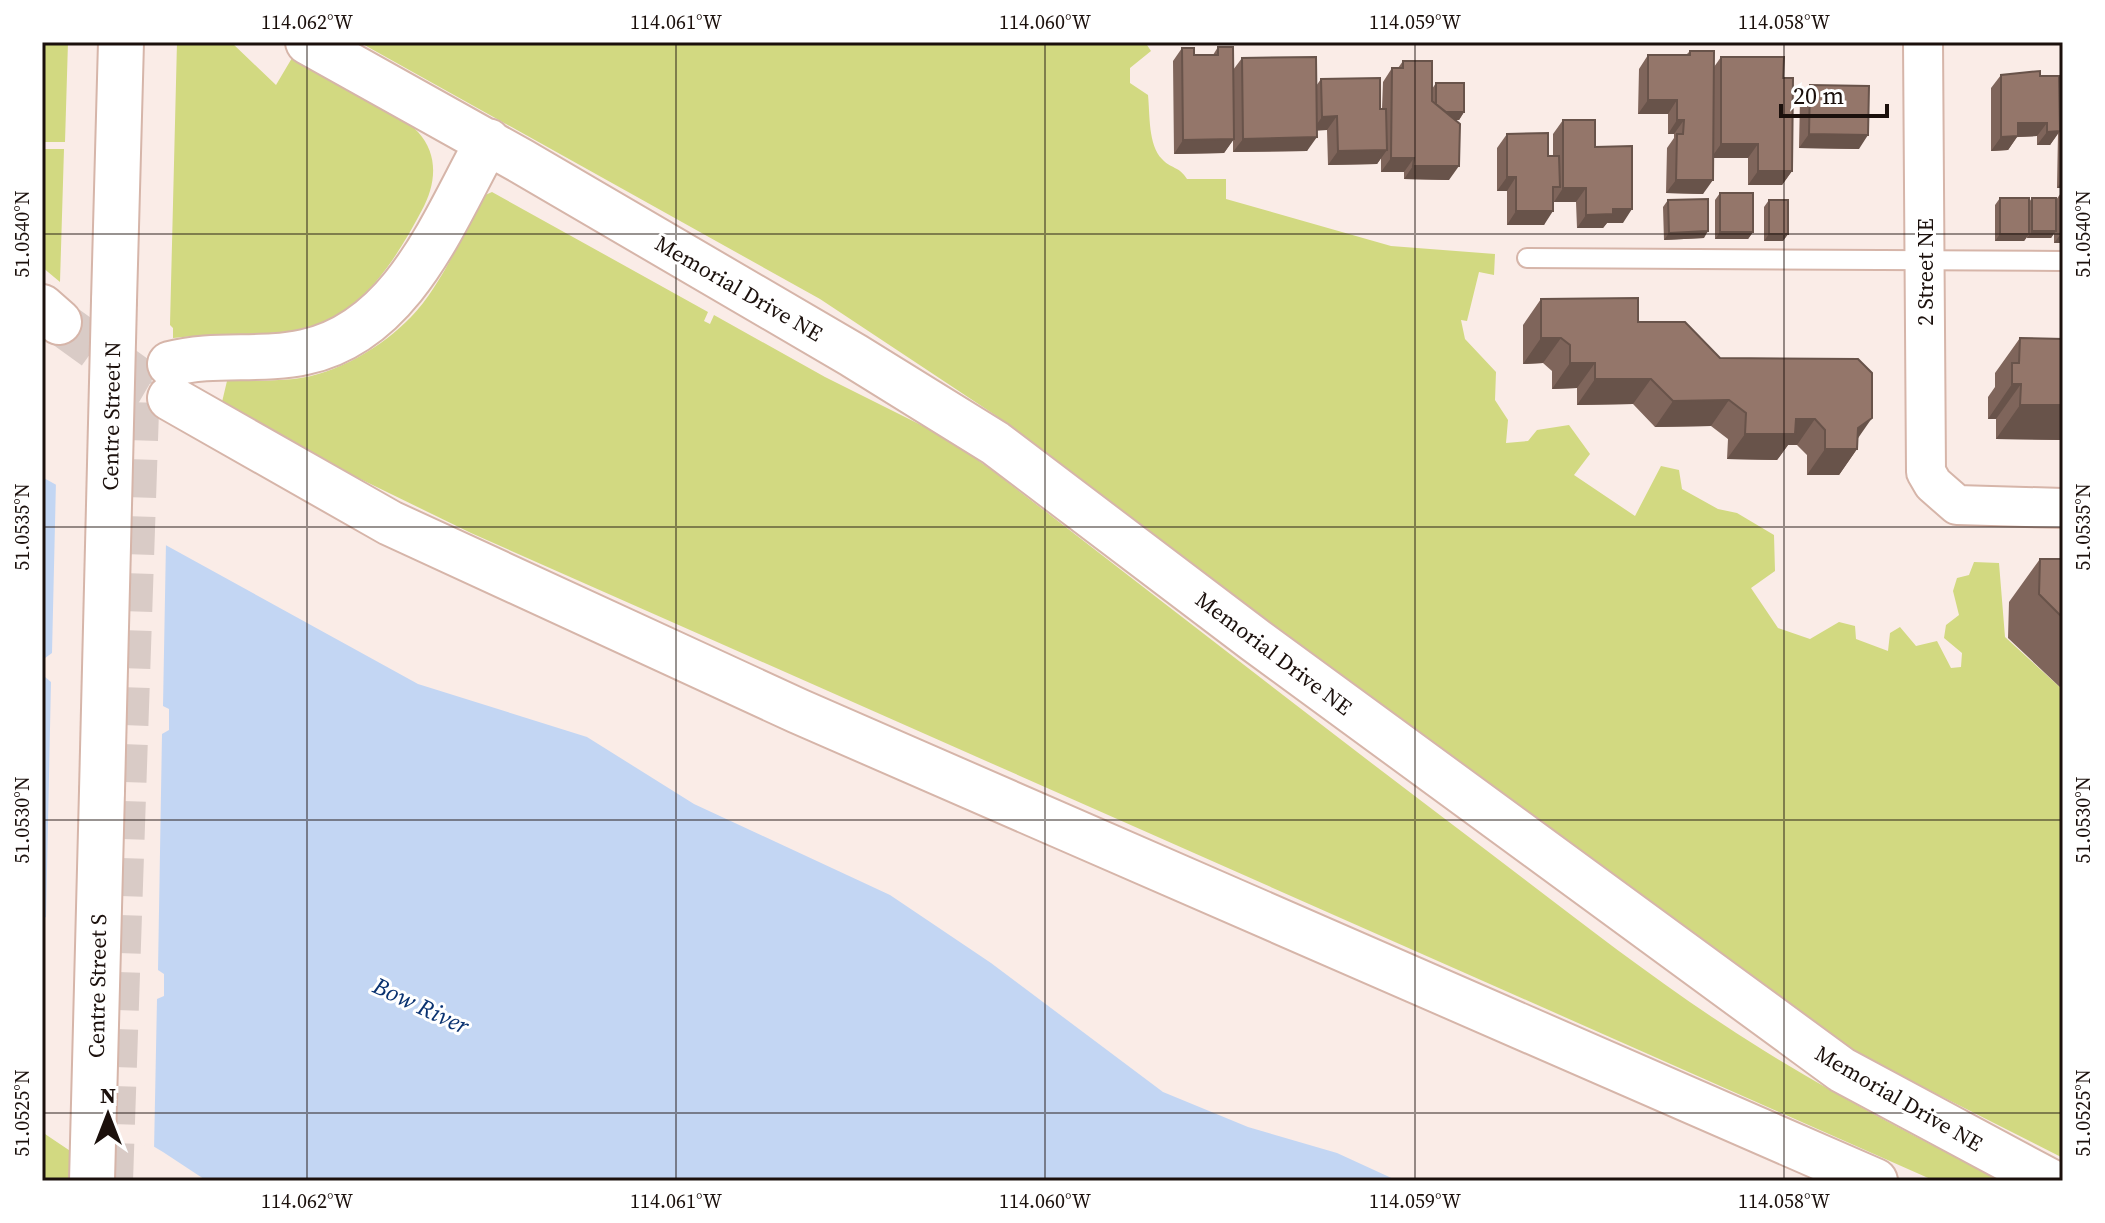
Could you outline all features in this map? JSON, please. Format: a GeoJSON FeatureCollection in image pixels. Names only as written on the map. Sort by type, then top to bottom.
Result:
{"type":"FeatureCollection","features":[{"type":"Feature","properties":{"kind":"main road","name":"Centre Street N"},"geometry":{"type":"LineString","coordinates":[[102,791],[121,42]]}},
{"type":"Feature","properties":{"kind":"main road","name":"Memorial Drive NE"},"geometry":{"type":"LineString","coordinates":[[308,42],[488,141],[853,355],[995,443],[1255,640],[1842,1070],[2049,1181]]}},
{"type":"Feature","properties":{"kind":"main road"},"geometry":{"type":"LineString","coordinates":[[488,141],[415,272],[391,302],[354,333],[307,352],[266,357],[214,357],[170,381],[390,523],[798,711],[1875,1181]]}},
{"type":"Feature","properties":{"kind":"main road","name":"Centre Street S"},"geometry":{"type":"LineString","coordinates":[[92,1181],[102,791]]}},
{"type":"Feature","properties":{"kind":"street","name":"2 Street NE"},"geometry":{"type":"LineString","coordinates":[[1923,42],[1926,472],[1933,484],[1957,505],[2063,508]]}},
{"type":"Feature","properties":{"kind":"lane"},"geometry":{"type":"LineString","coordinates":[[1527,258],[2063,261]]}},
{"type":"Feature","properties":{"kind":"green space"},"geometry":{"type":"Polygon","coordinates":[[[42,42],[68,42],[65,142],[42,142],[42,42]]]}},
{"type":"Feature","properties":{"kind":"green space"},"geometry":{"type":"Polygon","coordinates":[[[177,42],[231,42],[276,85],[292,58],[404,120],[425,141],[433,170],[430,190],[422,210],[383,273],[350,306],[330,319],[282,332],[173,338],[170,325],[177,42]]]}},
{"type":"Feature","properties":{"kind":"green space"},"geometry":{"type":"Polygon","coordinates":[[[359,42],[1145,42],[1151,51],[1130,68],[1130,83],[1148,95],[1150,129],[1157,153],[1187,179],[1226,179],[1226,199],[1391,246],[1495,254],[1494,275],[1479,272],[1467,321],[1461,320],[1465,339],[1496,372],[1495,400],[1508,420],[1506,443],[1528,441],[1537,430],[1569,425],[1590,454],[1574,475],[1635,516],[1661,466],[1679,470],[1682,489],[1718,509],[1737,513],[1774,535],[1775,571],[1751,588],[1778,628],[1810,639],[1839,622],[1855,626],[1856,639],[1888,651],[1890,633],[1900,627],[1916,646],[1937,641],[1951,668],[1961,667],[1962,653],[1944,638],[1946,625],[1959,615],[1953,591],[1957,578],[1969,575],[1974,562],[1999,563],[2005,637],[2063,690],[2063,1158],[1839,1042],[1621,893],[995,415],[820,299],[359,42]]]}},
{"type":"Feature","properties":{"kind":"green space"},"geometry":{"type":"Polygon","coordinates":[[[42,149],[64,149],[60,282],[42,267],[42,149]]]}},
{"type":"Feature","properties":{"kind":"green space"},"geometry":{"type":"Polygon","coordinates":[[[492,192],[708,312],[704,321],[710,324],[714,315],[825,377],[947,438],[1691,1003],[1821,1085],[2003,1181],[1935,1181],[471,533],[311,455],[222,402],[227,381],[310,376],[342,365],[387,339],[411,317],[432,290],[483,196],[492,192]]]}},
{"type":"Feature","properties":{"kind":"green space"},"geometry":{"type":"Polygon","coordinates":[[[42,1132],[115,1181],[42,1181],[42,1132]]]}},
{"type":"Feature","properties":{"kind":"water","name":"Bow River"},"geometry":{"type":"Polygon","coordinates":[[[42,477],[418,684],[587,737],[694,804],[890,895],[991,963],[1163,1092],[1248,1127],[1337,1153],[1398,1181],[207,1181],[42,1080],[42,477]]]}},
{"type":"Feature","properties":{"kind":"pier"},"geometry":{"type":"Polygon","coordinates":[[[56,481],[166,542],[163,706],[169,709],[169,730],[162,734],[158,970],[164,974],[164,996],[157,999],[154,1151],[42,1085],[45,946],[42,945],[42,919],[46,917],[51,682],[45,677],[45,658],[52,653],[56,481]]]}},
{"type":"Feature","properties":{"kind":"building"},"geometry":{"type":"Polygon","coordinates":[[[1218,47],[1233,47],[1234,139],[1183,140],[1182,48],[1194,48],[1194,55],[1218,55],[1218,47]]]}},
{"type":"Feature","properties":{"kind":"building"},"geometry":{"type":"Polygon","coordinates":[[[1690,51],[1714,51],[1713,180],[1676,180],[1677,134],[1683,134],[1684,120],[1677,120],[1677,100],[1648,100],[1648,55],[1690,55],[1690,51]]]}},
{"type":"Feature","properties":{"kind":"building"},"geometry":{"type":"Polygon","coordinates":[[[1316,57],[1317,137],[1243,139],[1242,58],[1316,57]]]}},
{"type":"Feature","properties":{"kind":"building"},"geometry":{"type":"Polygon","coordinates":[[[1721,57],[1784,57],[1783,78],[1793,78],[1792,171],[1758,171],[1758,144],[1721,144],[1721,57]]]}},
{"type":"Feature","properties":{"kind":"building"},"geometry":{"type":"Polygon","coordinates":[[[1403,61],[1432,61],[1432,101],[1460,124],[1459,166],[1413,166],[1414,158],[1391,158],[1392,68],[1403,68],[1403,61]]]}},
{"type":"Feature","properties":{"kind":"building"},"geometry":{"type":"Polygon","coordinates":[[[2040,71],[2040,76],[2059,76],[2060,131],[2047,132],[2047,123],[2018,123],[2018,136],[2001,137],[2001,75],[2040,71]]]}},
{"type":"Feature","properties":{"kind":"building"},"geometry":{"type":"Polygon","coordinates":[[[1380,78],[1380,109],[1386,109],[1387,150],[1338,151],[1337,116],[1322,117],[1321,79],[1380,78]]]}},
{"type":"Feature","properties":{"kind":"building"},"geometry":{"type":"Polygon","coordinates":[[[1436,83],[1464,83],[1464,112],[1446,112],[1436,104],[1436,83]]]}},
{"type":"Feature","properties":{"kind":"building"},"geometry":{"type":"Polygon","coordinates":[[[1810,85],[1869,86],[1868,135],[1809,134],[1810,85]]]}},
{"type":"Feature","properties":{"kind":"building"},"geometry":{"type":"Polygon","coordinates":[[[1563,120],[1595,120],[1595,147],[1632,146],[1632,209],[1613,209],[1613,214],[1586,215],[1586,188],[1563,188],[1563,120]]]}},
{"type":"Feature","properties":{"kind":"building"},"geometry":{"type":"Polygon","coordinates":[[[1548,133],[1548,156],[1559,156],[1560,187],[1553,187],[1553,211],[1516,211],[1516,177],[1507,177],[1507,134],[1548,133]]]}},
{"type":"Feature","properties":{"kind":"building"},"geometry":{"type":"Polygon","coordinates":[[[1720,193],[1753,193],[1753,232],[1720,232],[1720,193]]]}},
{"type":"Feature","properties":{"kind":"building"},"geometry":{"type":"Polygon","coordinates":[[[2000,198],[2029,198],[2029,234],[2000,234],[2000,198]]]}},
{"type":"Feature","properties":{"kind":"building"},"geometry":{"type":"Polygon","coordinates":[[[2032,198],[2056,198],[2056,231],[2032,231],[2032,198]]]}},
{"type":"Feature","properties":{"kind":"building"},"geometry":{"type":"Polygon","coordinates":[[[1708,199],[1708,231],[1669,233],[1668,200],[1708,199]]]}},
{"type":"Feature","properties":{"kind":"building"},"geometry":{"type":"Polygon","coordinates":[[[1769,200],[1788,200],[1788,234],[1769,234],[1769,200]]]}},
{"type":"Feature","properties":{"kind":"building"},"geometry":{"type":"Polygon","coordinates":[[[1638,298],[1638,322],[1685,322],[1720,358],[1858,359],[1872,373],[1872,418],[1858,428],[1857,449],[1825,449],[1825,430],[1815,419],[1796,419],[1795,434],[1745,434],[1746,413],[1729,400],[1673,401],[1651,379],[1595,379],[1595,363],[1570,363],[1570,345],[1561,338],[1541,338],[1541,299],[1638,298]]]}},
{"type":"Feature","properties":{"kind":"building"},"geometry":{"type":"Polygon","coordinates":[[[2020,338],[2063,339],[2063,405],[2020,405],[2021,384],[2012,384],[2012,363],[2019,363],[2020,338]]]}},
{"type":"Feature","properties":{"kind":"building"},"geometry":{"type":"Polygon","coordinates":[[[2040,559],[2063,559],[2063,618],[2039,594],[2040,559]]]}},
{"type":"Feature","properties":{"kind":"tunnel"},"geometry":{"type":"LineString","coordinates":[[59,322],[170,398]]}},
{"type":"Feature","properties":{"kind":"tunnel"},"geometry":{"type":"LineString","coordinates":[[114,1181],[141,381]]}}]}
